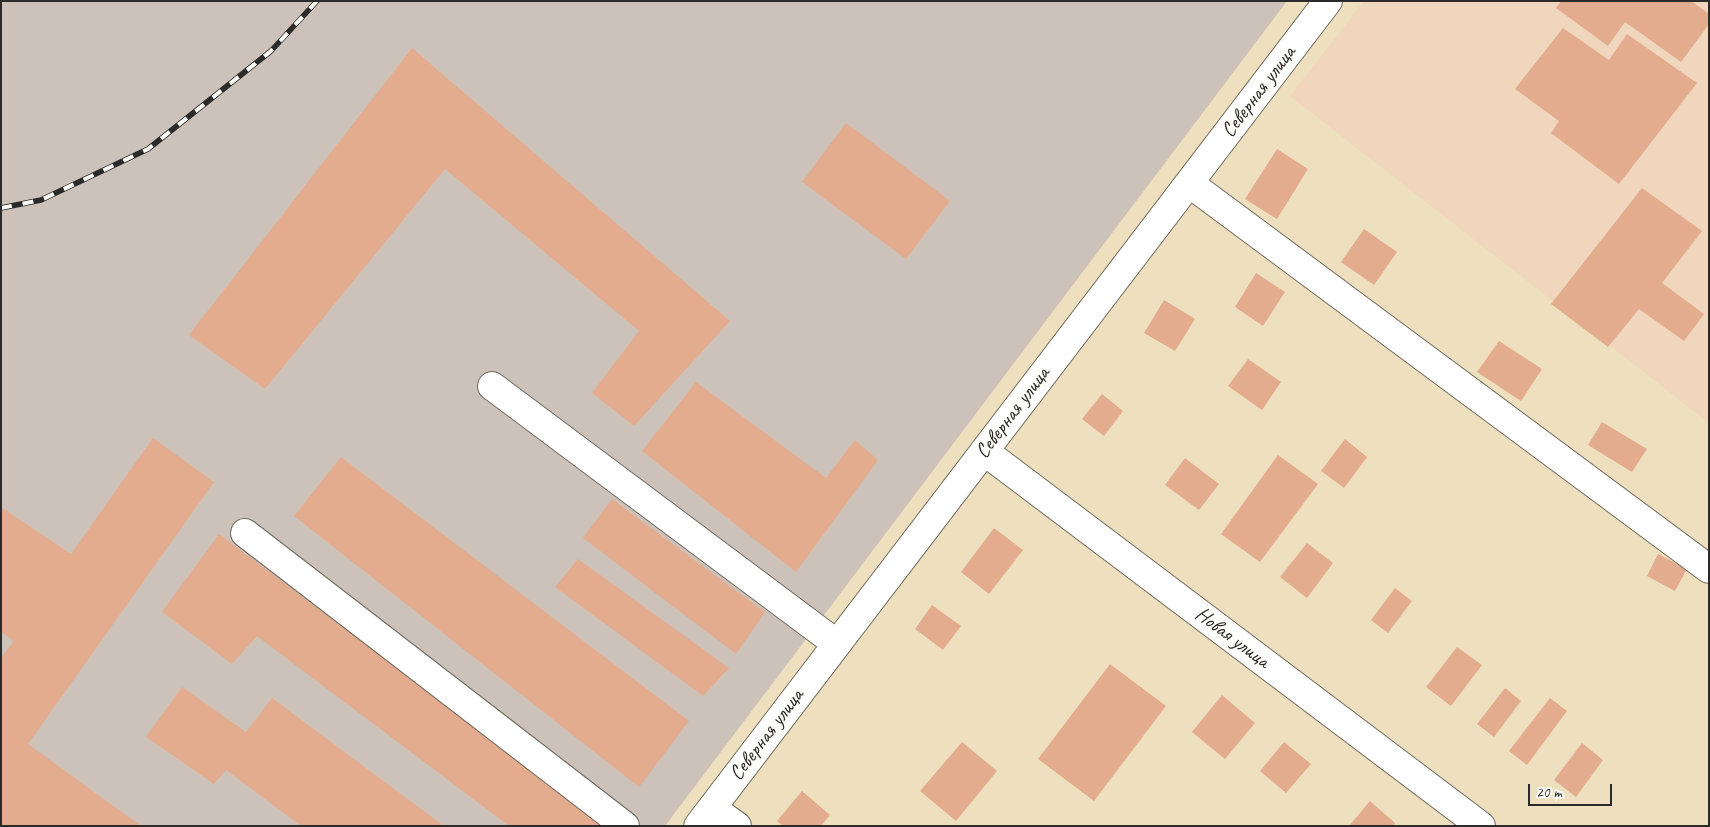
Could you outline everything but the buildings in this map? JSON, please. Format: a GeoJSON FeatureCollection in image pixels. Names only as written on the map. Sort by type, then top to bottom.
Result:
{"type":"FeatureCollection","features":[{"type":"Feature","properties":{"kind":"street","name":"Северная улица"},"geometry":{"type":"LineString","coordinates":[[705,817],[1328,1]]}},
{"type":"Feature","properties":{"kind":"street"},"geometry":{"type":"LineString","coordinates":[[1189,183],[1709,569]]}},
{"type":"Feature","properties":{"kind":"street"},"geometry":{"type":"LineString","coordinates":[[492,386],[837,644]]}},
{"type":"Feature","properties":{"kind":"street","name":"Новая улица"},"geometry":{"type":"LineString","coordinates":[[984,451],[1465,821]]}},
{"type":"Feature","properties":{"kind":"street"},"geometry":{"type":"LineString","coordinates":[[245,533],[625,826]]}},
{"type":"Feature","properties":{"kind":"street"},"geometry":{"type":"LineString","coordinates":[[705,817],[737,826]]}},
{"type":"Feature","properties":{"kind":"shaded area"},"geometry":{"type":"Polygon","coordinates":[[[1,1],[1287,1],[665,826],[1,826],[1,1]]]}},
{"type":"Feature","properties":{"kind":"shaded area"},"geometry":{"type":"Polygon","coordinates":[[[1364,1],[1709,1],[1709,423],[1290,96],[1364,1]]]}},
{"type":"Feature","properties":{"kind":"railway"},"geometry":{"type":"LineString","coordinates":[[1,208],[41,200],[148,149],[271,51],[317,1]]}}]}
